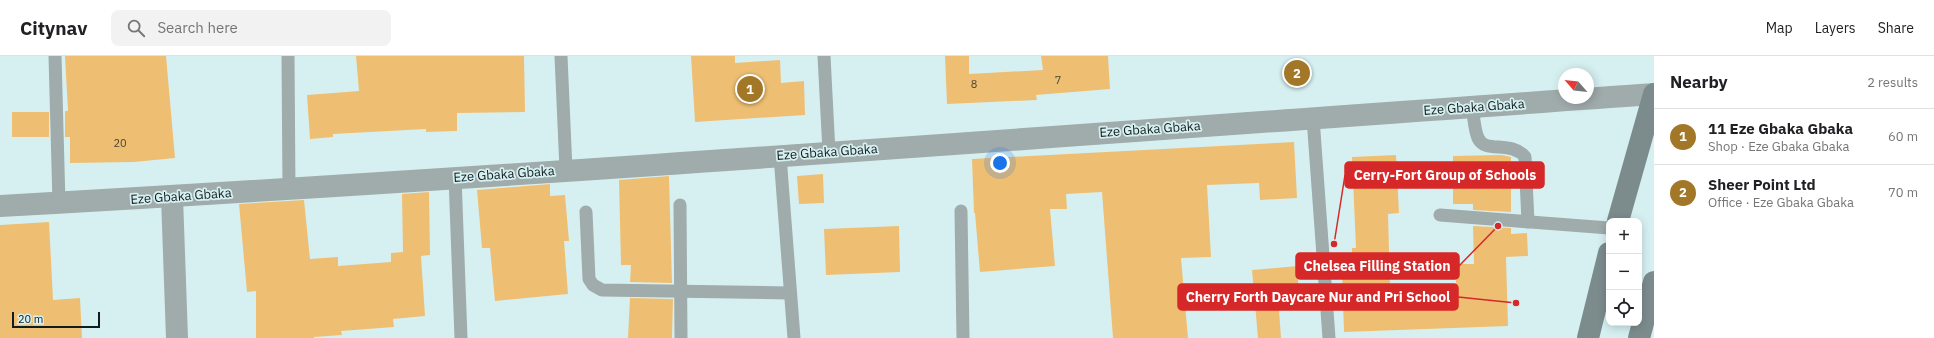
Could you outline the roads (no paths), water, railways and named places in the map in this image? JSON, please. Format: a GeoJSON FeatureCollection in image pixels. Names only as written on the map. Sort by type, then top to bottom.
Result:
{"type":"FeatureCollection","features":[{"type":"Feature","properties":{"kind":"main road"},"geometry":{"type":"LineString","coordinates":[[1619,218],[1654,94]]}},
{"type":"Feature","properties":{"kind":"main road"},"geometry":{"type":"LineString","coordinates":[[1588,338],[1609,254]]}},
{"type":"Feature","properties":{"kind":"main road"},"geometry":{"type":"LineString","coordinates":[[1640,338],[1654,282]]}},
{"type":"Feature","properties":{"kind":"street","name":"Eze Gbaka Gbaka"},"geometry":{"type":"LineString","coordinates":[[0,206],[172,197],[780,156],[1654,94]]}},
{"type":"Feature","properties":{"kind":"street"},"geometry":{"type":"LineString","coordinates":[[172,197],[176,338]]}},
{"type":"Feature","properties":{"kind":"lane"},"geometry":{"type":"LineString","coordinates":[[55,56],[59,203]]}},
{"type":"Feature","properties":{"kind":"lane"},"geometry":{"type":"LineString","coordinates":[[288,56],[289,189]]}},
{"type":"Feature","properties":{"kind":"lane"},"geometry":{"type":"LineString","coordinates":[[561,56],[566,170]]}},
{"type":"Feature","properties":{"kind":"lane"},"geometry":{"type":"LineString","coordinates":[[824,56],[829,152]]}},
{"type":"Feature","properties":{"kind":"lane"},"geometry":{"type":"LineString","coordinates":[[1472,107],[1478,138],[1482,143],[1488,146],[1516,149],[1525,157],[1528,222]]}},
{"type":"Feature","properties":{"kind":"lane"},"geometry":{"type":"LineString","coordinates":[[1313,118],[1329,338]]}},
{"type":"Feature","properties":{"kind":"lane"},"geometry":{"type":"LineString","coordinates":[[780,156],[794,338]]}},
{"type":"Feature","properties":{"kind":"lane"},"geometry":{"type":"LineString","coordinates":[[455,177],[461,338]]}},
{"type":"Feature","properties":{"kind":"lane"},"geometry":{"type":"LineString","coordinates":[[680,205],[681,338]]}},
{"type":"Feature","properties":{"kind":"lane"},"geometry":{"type":"LineString","coordinates":[[961,211],[963,338]]}},
{"type":"Feature","properties":{"kind":"lane"},"geometry":{"type":"LineString","coordinates":[[586,212],[589,279],[593,285],[602,290],[790,293]]}},
{"type":"Feature","properties":{"kind":"lane"},"geometry":{"type":"LineString","coordinates":[[1440,215],[1606,228]]}},
{"type":"Feature","properties":{"kind":"place","name":"Sheer Point Ltd"},"geometry":{"type":"Point","coordinates":[1297,73]}},
{"type":"Feature","properties":{"kind":"place","name":"11 Eze Gbaka Gbaka"},"geometry":{"type":"Point","coordinates":[750,89]}},
{"type":"Feature","properties":{"kind":"place","name":"Chelsea Filling Station"},"geometry":{"type":"Point","coordinates":[1498,226]}},
{"type":"Feature","properties":{"kind":"place","name":"Cerry-Fort Group of Schools"},"geometry":{"type":"Point","coordinates":[1334,244]}},
{"type":"Feature","properties":{"kind":"place","name":"Cherry Forth Daycare Nur and Pri School"},"geometry":{"type":"Point","coordinates":[1516,303]}}]}
